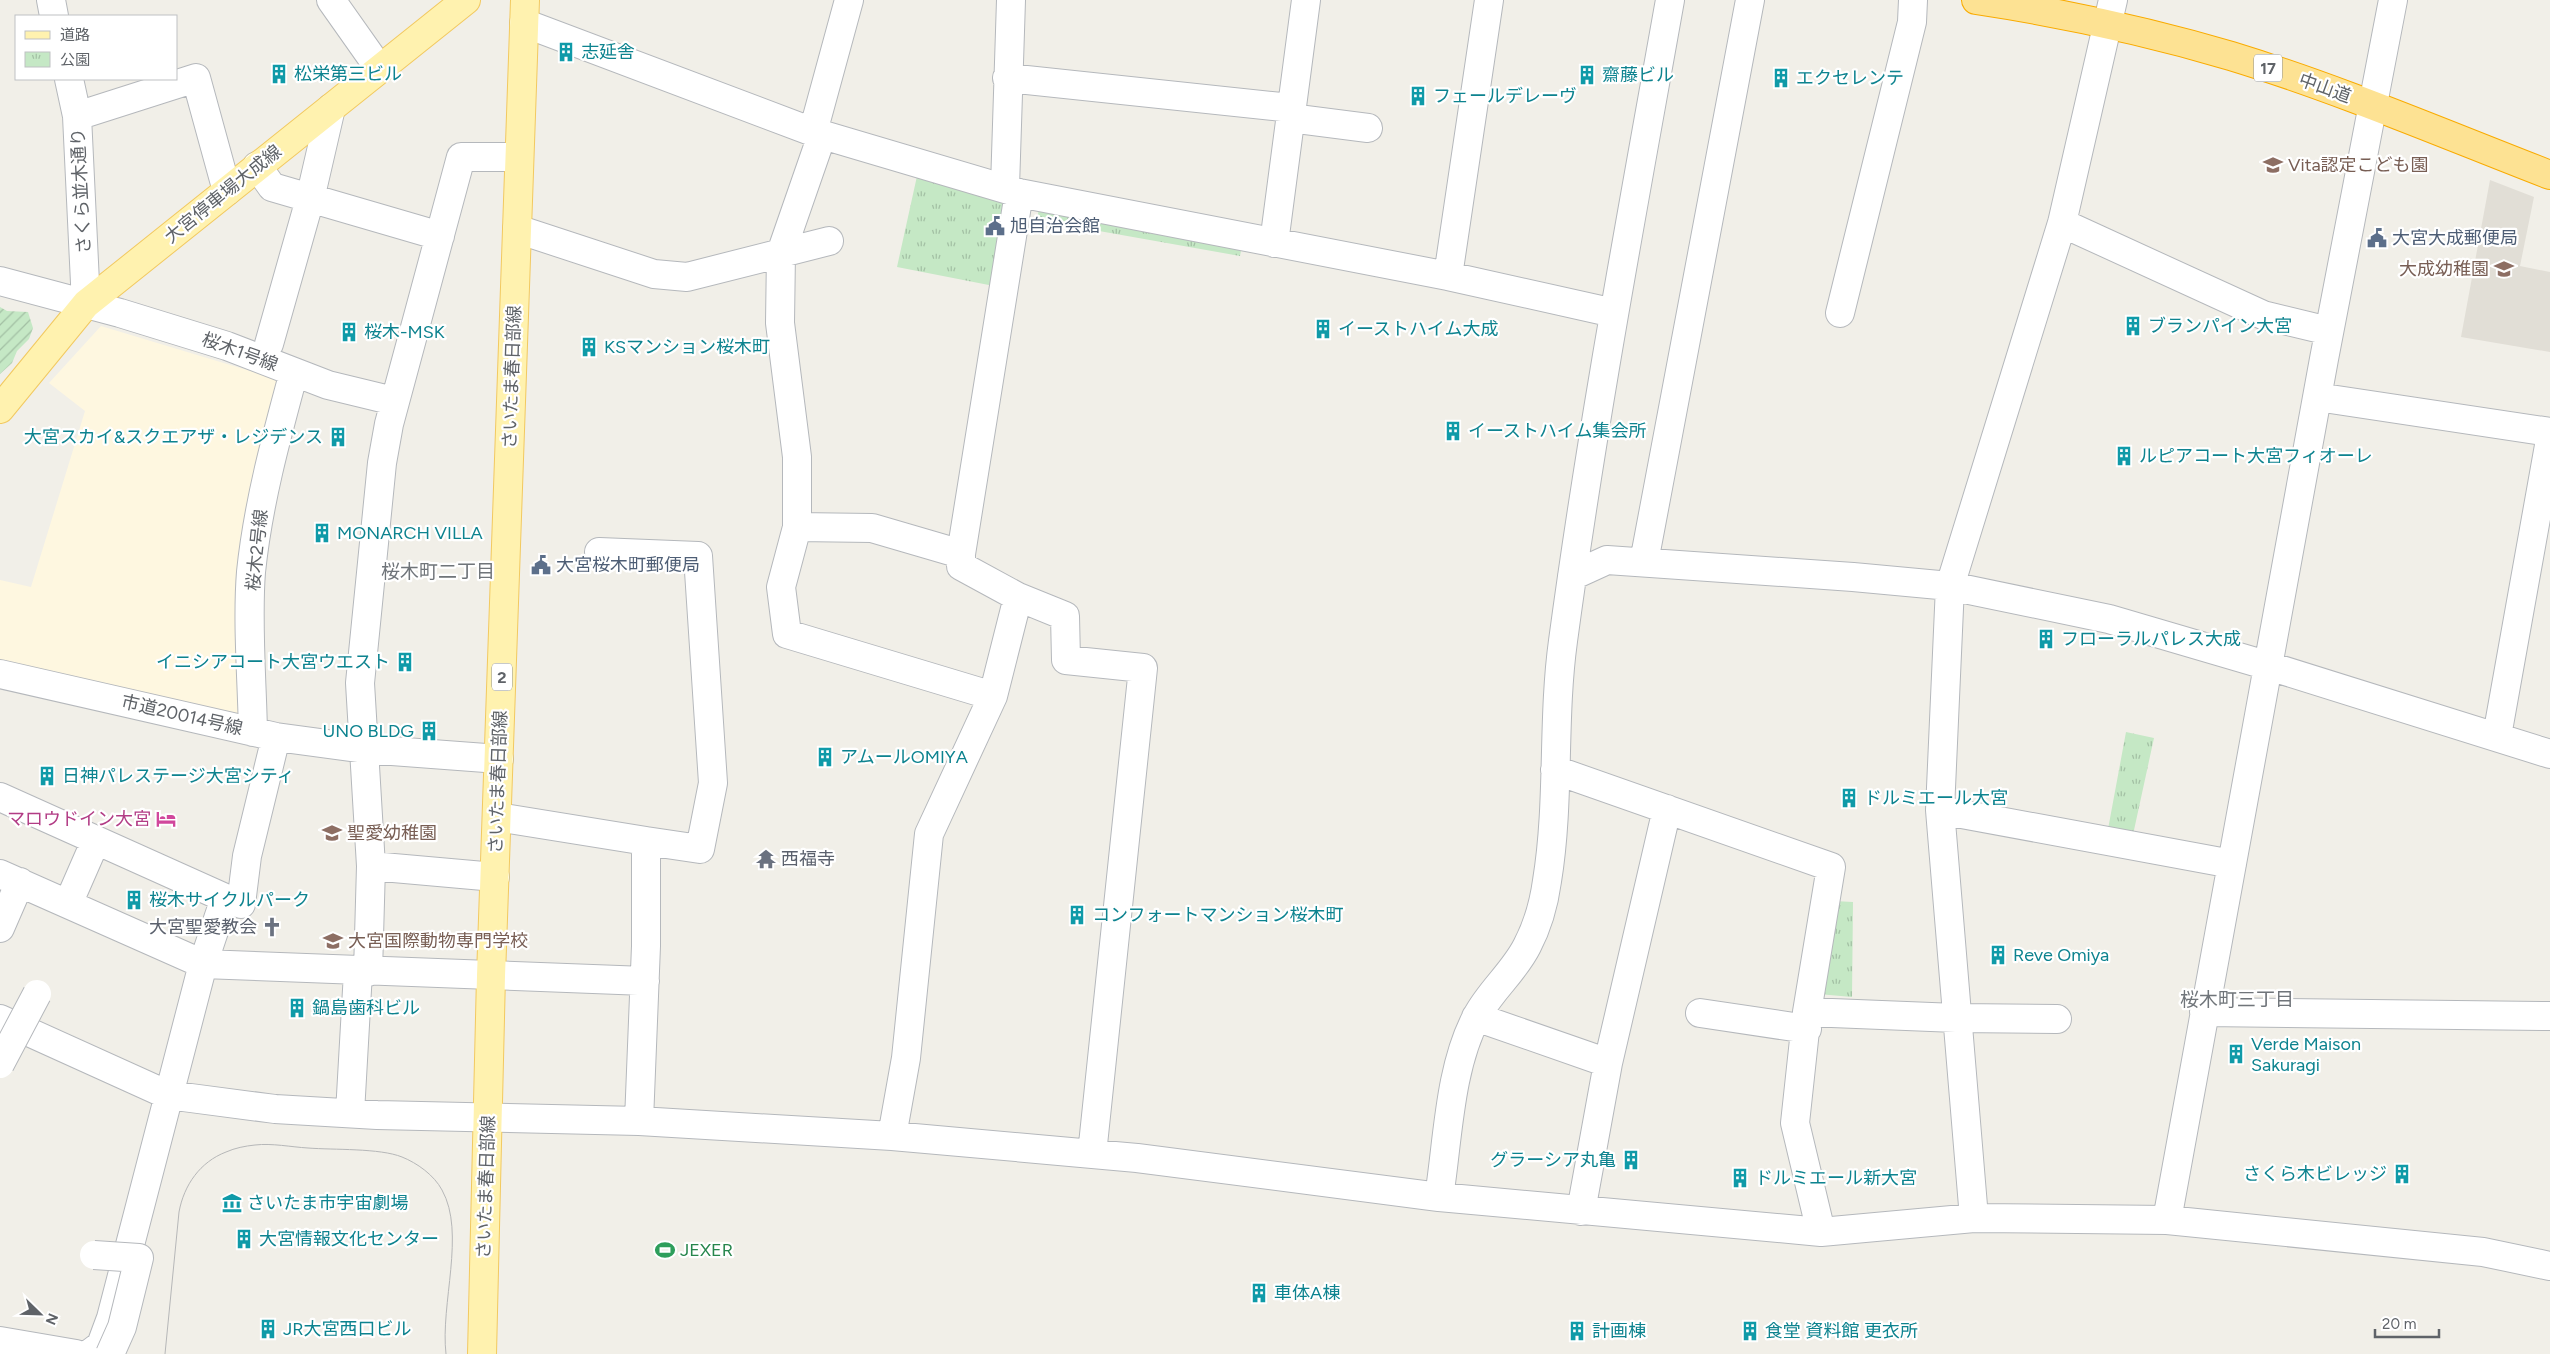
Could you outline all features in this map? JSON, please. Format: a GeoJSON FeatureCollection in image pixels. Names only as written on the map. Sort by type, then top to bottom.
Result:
{"type":"FeatureCollection","features":[{"type":"Feature","properties":{"kind":"highway","name":"中山道"},"geometry":{"type":"LineString","coordinates":[[1976,0],[2110,11],[2372,105],[2550,175]]}},
{"type":"Feature","properties":{"kind":"main road","name":"大宮停車場大成線"},"geometry":{"type":"LineString","coordinates":[[0,410],[86,304],[466,0]]}},
{"type":"Feature","properties":{"kind":"main road","name":"さいたま春日部線"},"geometry":{"type":"LineString","coordinates":[[482,1354],[491,976],[525,12]]}},
{"type":"Feature","properties":{"kind":"street"},"geometry":{"type":"LineString","coordinates":[[51,0],[54,15]]}},
{"type":"Feature","properties":{"kind":"street"},"geometry":{"type":"LineString","coordinates":[[331,0],[379,68]]}},
{"type":"Feature","properties":{"kind":"street"},"geometry":{"type":"LineString","coordinates":[[850,0],[818,134],[781,253],[780,323],[797,457],[797,527],[782,587],[787,634],[993,696]]}},
{"type":"Feature","properties":{"kind":"street"},"geometry":{"type":"LineString","coordinates":[[1011,0],[1007,78],[1012,190],[961,554],[961,566],[1018,597],[1065,616],[1066,660],[1143,668],[1092,1154]]}},
{"type":"Feature","properties":{"kind":"street"},"geometry":{"type":"LineString","coordinates":[[1274,243],[1306,0]]}},
{"type":"Feature","properties":{"kind":"street"},"geometry":{"type":"LineString","coordinates":[[1448,276],[1489,0]]}},
{"type":"Feature","properties":{"kind":"street"},"geometry":{"type":"LineString","coordinates":[[1440,1198],[1457,1072],[1476,1017],[1527,948],[1540,914],[1547,881],[1555,770],[1556,723],[1572,576],[1614,313],[1670,0]]}},
{"type":"Feature","properties":{"kind":"street"},"geometry":{"type":"LineString","coordinates":[[1644,562],[1750,0]]}},
{"type":"Feature","properties":{"kind":"street"},"geometry":{"type":"LineString","coordinates":[[1840,313],[1912,22],[1913,0]]}},
{"type":"Feature","properties":{"kind":"street"},"geometry":{"type":"LineString","coordinates":[[2167,1220],[2329,331],[2393,0]]}},
{"type":"Feature","properties":{"kind":"street"},"geometry":{"type":"LineString","coordinates":[[1974,1218],[1940,810],[1950,586],[2062,223],[2110,11]]}},
{"type":"Feature","properties":{"kind":"street"},"geometry":{"type":"LineString","coordinates":[[525,12],[818,134],[1012,190],[1448,276],[1614,313]]}},
{"type":"Feature","properties":{"kind":"street"},"geometry":{"type":"LineString","coordinates":[[77,116],[196,78],[227,191]]}},
{"type":"Feature","properties":{"kind":"street"},"geometry":{"type":"LineString","coordinates":[[1007,78],[1290,113],[1368,128]]}},
{"type":"Feature","properties":{"kind":"street","name":"さくら並木通り"},"geometry":{"type":"LineString","coordinates":[[69,80],[77,116],[86,304]]}},
{"type":"Feature","properties":{"kind":"street"},"geometry":{"type":"LineString","coordinates":[[269,344],[310,199],[331,108]]}},
{"type":"Feature","properties":{"kind":"street"},"geometry":{"type":"LineString","coordinates":[[350,1113],[371,866],[360,683],[382,463],[394,401],[461,157],[519,157]]}},
{"type":"Feature","properties":{"kind":"street"},"geometry":{"type":"LineString","coordinates":[[257,166],[272,187],[440,236]]}},
{"type":"Feature","properties":{"kind":"street"},"geometry":{"type":"LineString","coordinates":[[2062,223],[2264,315],[2329,331]]}},
{"type":"Feature","properties":{"kind":"street"},"geometry":{"type":"LineString","coordinates":[[517,229],[654,274],[687,277],[829,241]]}},
{"type":"Feature","properties":{"kind":"street","name":"桜木1号線"},"geometry":{"type":"LineString","coordinates":[[0,281],[86,304],[227,346],[328,385],[394,401]]}},
{"type":"Feature","properties":{"kind":"street","name":"桜木2号線"},"geometry":{"type":"LineString","coordinates":[[225,898],[242,904],[264,734],[251,573],[261,504],[272,451],[294,372]]}},
{"type":"Feature","properties":{"kind":"street"},"geometry":{"type":"LineString","coordinates":[[2317,396],[2550,432]]}},
{"type":"Feature","properties":{"kind":"street"},"geometry":{"type":"LineString","coordinates":[[2497,736],[2550,440]]}},
{"type":"Feature","properties":{"kind":"street"},"geometry":{"type":"LineString","coordinates":[[797,527],[872,528],[961,554]]}},
{"type":"Feature","properties":{"kind":"street"},"geometry":{"type":"LineString","coordinates":[[497,817],[700,849],[712,783],[698,556],[599,552]]}},
{"type":"Feature","properties":{"kind":"street"},"geometry":{"type":"LineString","coordinates":[[1572,576],[1606,560],[1853,577],[1950,586],[2109,619],[2269,666],[2550,754]]}},
{"type":"Feature","properties":{"kind":"street"},"geometry":{"type":"LineString","coordinates":[[892,1136],[906,1058],[929,834],[993,696],[1018,597]]}},
{"type":"Feature","properties":{"kind":"street","name":"市道20014号線"},"geometry":{"type":"LineString","coordinates":[[0,674],[264,734],[365,749],[498,759]]}},
{"type":"Feature","properties":{"kind":"street"},"geometry":{"type":"LineString","coordinates":[[1555,770],[1832,867],[1807,1020],[1796,1123],[1821,1232]]}},
{"type":"Feature","properties":{"kind":"street"},"geometry":{"type":"LineString","coordinates":[[0,797],[225,898],[203,964],[111,1318],[101,1345],[88,1354]]}},
{"type":"Feature","properties":{"kind":"street"},"geometry":{"type":"LineString","coordinates":[[1580,1211],[1608,1063],[1667,809]]}},
{"type":"Feature","properties":{"kind":"street"},"geometry":{"type":"LineString","coordinates":[[1940,810],[2232,864]]}},
{"type":"Feature","properties":{"kind":"street"},"geometry":{"type":"LineString","coordinates":[[68,904],[96,840]]}},
{"type":"Feature","properties":{"kind":"street"},"geometry":{"type":"LineString","coordinates":[[639,1121],[646,841]]}},
{"type":"Feature","properties":{"kind":"street"},"geometry":{"type":"LineString","coordinates":[[371,866],[495,877]]}},
{"type":"Feature","properties":{"kind":"street"},"geometry":{"type":"LineString","coordinates":[[0,928],[10,878],[203,964],[363,972],[644,981]]}},
{"type":"Feature","properties":{"kind":"street"},"geometry":{"type":"LineString","coordinates":[[0,1064],[37,994]]}},
{"type":"Feature","properties":{"kind":"street"},"geometry":{"type":"LineString","coordinates":[[2204,1012],[2550,1016]]}},
{"type":"Feature","properties":{"kind":"street"},"geometry":{"type":"LineString","coordinates":[[1700,1013],[1807,1020],[2057,1019]]}},
{"type":"Feature","properties":{"kind":"street"},"geometry":{"type":"LineString","coordinates":[[1476,1017],[1608,1063]]}},
{"type":"Feature","properties":{"kind":"street"},"geometry":{"type":"LineString","coordinates":[[0,1019],[168,1095],[275,1109],[488,1118],[639,1121],[892,1136],[1092,1154],[1440,1198],[1821,1232],[1974,1218],[2167,1220],[2483,1252],[2543,1260]]}},
{"type":"Feature","properties":{"kind":"street"},"geometry":{"type":"LineString","coordinates":[[94,1255],[140,1253],[122,1327],[110,1354]]}},
{"type":"Feature","properties":{"kind":"street"},"geometry":{"type":"LineString","coordinates":[[0,1341],[76,1354]]}},
{"type":"Feature","properties":{"kind":"shaded area","name":"大成幼稚園"},"geometry":{"type":"Polygon","coordinates":[[[2490,180],[2534,197],[2520,266],[2550,272],[2550,352],[2461,337],[2490,180]]]}},
{"type":"Feature","properties":{"kind":"shaded area"},"geometry":{"type":"Polygon","coordinates":[[[101,326],[283,381],[240,723],[0,669],[0,580],[31,587],[85,411],[49,383],[101,326]]]}},
{"type":"Feature","properties":{"kind":"green space"},"geometry":{"type":"Polygon","coordinates":[[[919,167],[1014,195],[999,287],[897,267],[919,167]]]}},
{"type":"Feature","properties":{"kind":"green space"},"geometry":{"type":"Polygon","coordinates":[[[1040,202],[1243,240],[1240,256],[1037,220],[1040,202]]]}},
{"type":"Feature","properties":{"kind":"green space"},"geometry":{"type":"Polygon","coordinates":[[[0,307],[7,311],[28,312],[33,328],[29,339],[17,351],[12,363],[0,374],[0,307]]]}},
{"type":"Feature","properties":{"kind":"green space"},"geometry":{"type":"Polygon","coordinates":[[[2126,732],[2154,738],[2131,844],[2106,840],[2126,732]]]}},
{"type":"Feature","properties":{"kind":"green space"},"geometry":{"type":"Polygon","coordinates":[[[1834,901],[1853,902],[1852,997],[1818,994],[1834,901]]]}},
{"type":"Feature","properties":{"kind":"tram line"},"geometry":{"type":"LineString","coordinates":[[165,1354],[179,1212],[189,1184],[201,1168],[217,1156],[240,1147],[268,1144],[393,1154],[425,1170],[434,1179],[442,1190],[449,1207],[452,1227],[451,1269],[445,1334],[446,1354]]}},
{"type":"Feature","properties":{"kind":"place","name":"志延舎"},"geometry":{"type":"Point","coordinates":[566,52]}},
{"type":"Feature","properties":{"kind":"place","name":"松栄第三ビル"},"geometry":{"type":"Point","coordinates":[279,74]}},
{"type":"Feature","properties":{"kind":"place","name":"齋藤ビル"},"geometry":{"type":"Point","coordinates":[1587,75]}},
{"type":"Feature","properties":{"kind":"place","name":"エクセレンテ"},"geometry":{"type":"Point","coordinates":[1781,78]}},
{"type":"Feature","properties":{"kind":"place","name":"フェールデレーヴ"},"geometry":{"type":"Point","coordinates":[1418,96]}},
{"type":"Feature","properties":{"kind":"place","name":"Vita認定こども園"},"geometry":{"type":"Point","coordinates":[2273,165]}},
{"type":"Feature","properties":{"kind":"place","name":"旭自治会館"},"geometry":{"type":"Point","coordinates":[995,226]}},
{"type":"Feature","properties":{"kind":"place","name":"大宮大成郵便局"},"geometry":{"type":"Point","coordinates":[2377,238]}},
{"type":"Feature","properties":{"kind":"place","name":"大成幼稚園"},"geometry":{"type":"Point","coordinates":[2504,269]}},
{"type":"Feature","properties":{"kind":"place","name":"ブランパイン大宮"},"geometry":{"type":"Point","coordinates":[2133,326]}},
{"type":"Feature","properties":{"kind":"place","name":"イーストハイム大成"},"geometry":{"type":"Point","coordinates":[1323,329]}},
{"type":"Feature","properties":{"kind":"place","name":"桜木-MSK"},"geometry":{"type":"Point","coordinates":[349,332]}},
{"type":"Feature","properties":{"kind":"place","name":"KSマンション桜木町"},"geometry":{"type":"Point","coordinates":[589,347]}},
{"type":"Feature","properties":{"kind":"place","name":"イーストハイム集会所"},"geometry":{"type":"Point","coordinates":[1453,431]}},
{"type":"Feature","properties":{"kind":"place","name":"大宮スカイ&スクエアザ・レジデンス"},"geometry":{"type":"Point","coordinates":[338,437]}},
{"type":"Feature","properties":{"kind":"place","name":"ルピアコート大宮フィオーレ"},"geometry":{"type":"Point","coordinates":[2124,456]}},
{"type":"Feature","properties":{"kind":"place","name":"MONARCH VILLA"},"geometry":{"type":"Point","coordinates":[322,533]}},
{"type":"Feature","properties":{"kind":"place","name":"大宮桜木町郵便局"},"geometry":{"type":"Point","coordinates":[541,565]}},
{"type":"Feature","properties":{"kind":"place","name":"フローラルパレス大成"},"geometry":{"type":"Point","coordinates":[2046,639]}},
{"type":"Feature","properties":{"kind":"place","name":"イニシアコート大宮ウエスト"},"geometry":{"type":"Point","coordinates":[405,662]}},
{"type":"Feature","properties":{"kind":"place","name":"UNO BLDG"},"geometry":{"type":"Point","coordinates":[429,731]}},
{"type":"Feature","properties":{"kind":"place","name":"アムールOMIYA"},"geometry":{"type":"Point","coordinates":[825,757]}},
{"type":"Feature","properties":{"kind":"place","name":"日神パレステージ大宮シティ"},"geometry":{"type":"Point","coordinates":[47,776]}},
{"type":"Feature","properties":{"kind":"place","name":"ドルミエール大宮"},"geometry":{"type":"Point","coordinates":[1849,798]}},
{"type":"Feature","properties":{"kind":"place","name":"マロウドイン大宮"},"geometry":{"type":"Point","coordinates":[166,819]}},
{"type":"Feature","properties":{"kind":"place","name":"聖愛幼稚園"},"geometry":{"type":"Point","coordinates":[332,833]}},
{"type":"Feature","properties":{"kind":"place","name":"西福寺"},"geometry":{"type":"Point","coordinates":[766,859]}},
{"type":"Feature","properties":{"kind":"place","name":"桜木サイクルパーク"},"geometry":{"type":"Point","coordinates":[134,900]}},
{"type":"Feature","properties":{"kind":"place","name":"コンフォートマンション桜木町"},"geometry":{"type":"Point","coordinates":[1077,915]}},
{"type":"Feature","properties":{"kind":"place","name":"大宮聖愛教会"},"geometry":{"type":"Point","coordinates":[272,927]}},
{"type":"Feature","properties":{"kind":"place","name":"大宮国際動物専門学校"},"geometry":{"type":"Point","coordinates":[333,941]}},
{"type":"Feature","properties":{"kind":"place","name":"Reve Omiya"},"geometry":{"type":"Point","coordinates":[1998,955]}},
{"type":"Feature","properties":{"kind":"place","name":"鍋島歯科ビル"},"geometry":{"type":"Point","coordinates":[297,1008]}},
{"type":"Feature","properties":{"kind":"place","name":"Verde Maison Sakuragi"},"geometry":{"type":"Point","coordinates":[2236,1054]}},
{"type":"Feature","properties":{"kind":"place","name":"グラーシア丸亀"},"geometry":{"type":"Point","coordinates":[1631,1160]}},
{"type":"Feature","properties":{"kind":"place","name":"さくら木ビレッジ"},"geometry":{"type":"Point","coordinates":[2402,1174]}},
{"type":"Feature","properties":{"kind":"place","name":"ドルミエール新大宮"},"geometry":{"type":"Point","coordinates":[1740,1178]}},
{"type":"Feature","properties":{"kind":"place","name":"さいたま市宇宙劇場"},"geometry":{"type":"Point","coordinates":[232,1203]}},
{"type":"Feature","properties":{"kind":"place","name":"大宮情報文化センター"},"geometry":{"type":"Point","coordinates":[244,1239]}},
{"type":"Feature","properties":{"kind":"place","name":"JEXER"},"geometry":{"type":"Point","coordinates":[665,1250]}},
{"type":"Feature","properties":{"kind":"place","name":"車体A棟"},"geometry":{"type":"Point","coordinates":[1259,1293]}},
{"type":"Feature","properties":{"kind":"place","name":"JR大宮西口ビル"},"geometry":{"type":"Point","coordinates":[268,1329]}},
{"type":"Feature","properties":{"kind":"place","name":"計画棟"},"geometry":{"type":"Point","coordinates":[1577,1331]}},
{"type":"Feature","properties":{"kind":"place","name":"食堂 資料館 更衣所"},"geometry":{"type":"Point","coordinates":[1750,1331]}},
{"type":"Feature","properties":{"kind":"district","name":"桜木町二丁目"},"geometry":{"type":"Point","coordinates":[438,571]}},
{"type":"Feature","properties":{"kind":"district","name":"桜木町三丁目"},"geometry":{"type":"Point","coordinates":[2237,999]}}]}
